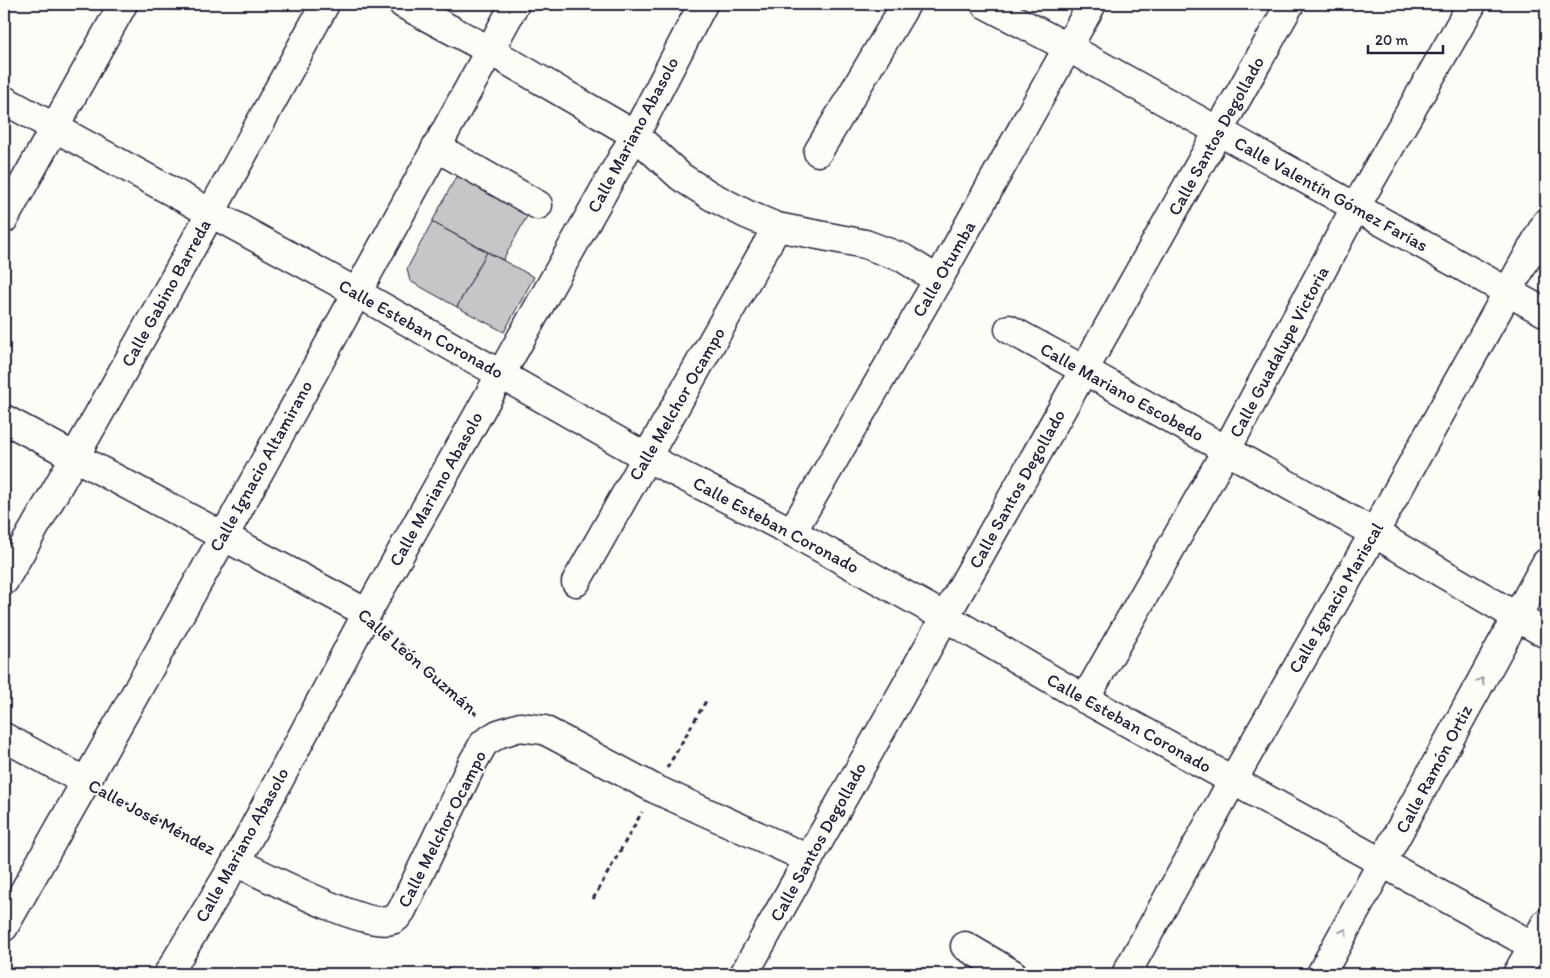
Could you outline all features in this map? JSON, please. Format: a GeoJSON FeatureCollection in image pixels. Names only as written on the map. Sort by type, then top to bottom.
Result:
{"type":"FeatureCollection","features":[{"type":"Feature","properties":{"kind":"street"},"geometry":{"type":"LineString","coordinates":[[4,219],[123,4]]}},
{"type":"Feature","properties":{"kind":"street","name":"Calle Gabino Barreda"},"geometry":{"type":"LineString","coordinates":[[4,581],[75,458],[325,4]]}},
{"type":"Feature","properties":{"kind":"street"},"geometry":{"type":"LineString","coordinates":[[403,4],[489,50],[635,134],[681,177],[710,196],[778,227],[865,244],[903,258],[938,280]]}},
{"type":"Feature","properties":{"kind":"street","name":"Calle Ignacio Altamirano"},"geometry":{"type":"LineString","coordinates":[[4,927],[224,536],[515,4]]}},
{"type":"Feature","properties":{"kind":"street","name":"Calle Mariano Abasolo"},"geometry":{"type":"LineString","coordinates":[[168,974],[236,862],[367,613],[635,134],[703,4]]}},
{"type":"Feature","properties":{"kind":"street"},"geometry":{"type":"LineString","coordinates":[[818,152],[906,4]]}},
{"type":"Feature","properties":{"kind":"street","name":"Calle Valentín Gómez Farías"},"geometry":{"type":"LineString","coordinates":[[985,4],[1069,48],[1546,313]]}},
{"type":"Feature","properties":{"kind":"street","name":"Calle Otumba"},"geometry":{"type":"LineString","coordinates":[[792,532],[938,280],[1092,4]]}},
{"type":"Feature","properties":{"kind":"street","name":"Calle Santos Degollado"},"geometry":{"type":"LineString","coordinates":[[744,974],[1290,4]]}},
{"type":"Feature","properties":{"kind":"street","name":"Calle Guadalupe Victoria"},"geometry":{"type":"LineString","coordinates":[[1085,699],[1226,451],[1355,208],[1472,4]]}},
{"type":"Feature","properties":{"kind":"street","name":"Calle Esteban Coronado"},"geometry":{"type":"LineString","coordinates":[[4,100],[356,292],[646,458],[792,532],[945,617],[1085,699],[1383,862],[1542,940]]}},
{"type":"Feature","properties":{"kind":"street"},"geometry":{"type":"LineString","coordinates":[[436,147],[538,205]]}},
{"type":"Feature","properties":{"kind":"street","name":"Calle Ignacio Mariscal"},"geometry":{"type":"LineString","coordinates":[[1126,974],[1546,223]]}},
{"type":"Feature","properties":{"kind":"street","name":"Calle Melchor Ocampo"},"geometry":{"type":"LineString","coordinates":[[576,582],[778,227]]}},
{"type":"Feature","properties":{"kind":"street","name":"Calle Mariano Escobedo"},"geometry":{"type":"LineString","coordinates":[[1009,329],[1374,533],[1546,634]]}},
{"type":"Feature","properties":{"kind":"street","name":"Calle León Guzmán"},"geometry":{"type":"LineString","coordinates":[[4,419],[367,613]]}},
{"type":"Feature","properties":{"kind":"street","name":"Calle Ramón Ortiz"},"geometry":{"type":"LineString","coordinates":[[1321,974],[1546,563]]}},
{"type":"Feature","properties":{"kind":"street"},"geometry":{"type":"LineString","coordinates":[[498,734],[520,727],[544,730],[655,789],[809,859]]}},
{"type":"Feature","properties":{"kind":"street","name":"Calle Melchor Ocampo"},"geometry":{"type":"LineString","coordinates":[[386,921],[397,917],[402,910],[473,762],[484,744],[498,734]]}},
{"type":"Feature","properties":{"kind":"street","name":"Calle José Méndez"},"geometry":{"type":"LineString","coordinates":[[4,737],[86,782]]}},
{"type":"Feature","properties":{"kind":"street","name":"Calle José Méndez"},"geometry":{"type":"LineString","coordinates":[[236,862],[343,912],[370,920],[386,921]]}},
{"type":"Feature","properties":{"kind":"street"},"geometry":{"type":"LineString","coordinates":[[1517,974],[1542,940]]}},
{"type":"Feature","properties":{"kind":"street"},"geometry":{"type":"LineString","coordinates":[[965,946],[1012,974]]}},
{"type":"Feature","properties":{"kind":"path","name":"Calle León Guzmán"},"geometry":{"type":"LineString","coordinates":[[367,613],[498,734]]}},
{"type":"Feature","properties":{"kind":"path","name":"Calle José Méndez"},"geometry":{"type":"LineString","coordinates":[[86,782],[236,862]]}},
{"type":"Feature","properties":{"kind":"building"},"geometry":{"type":"Polygon","coordinates":[[[459,171],[531,209],[503,260],[432,222],[459,171]]]}},
{"type":"Feature","properties":{"kind":"building"},"geometry":{"type":"Polygon","coordinates":[[[432,222],[487,252],[457,307],[410,281],[407,269],[432,222]]]}},
{"type":"Feature","properties":{"kind":"building"},"geometry":{"type":"Polygon","coordinates":[[[487,252],[534,277],[504,332],[457,307],[487,252]]]}}]}
